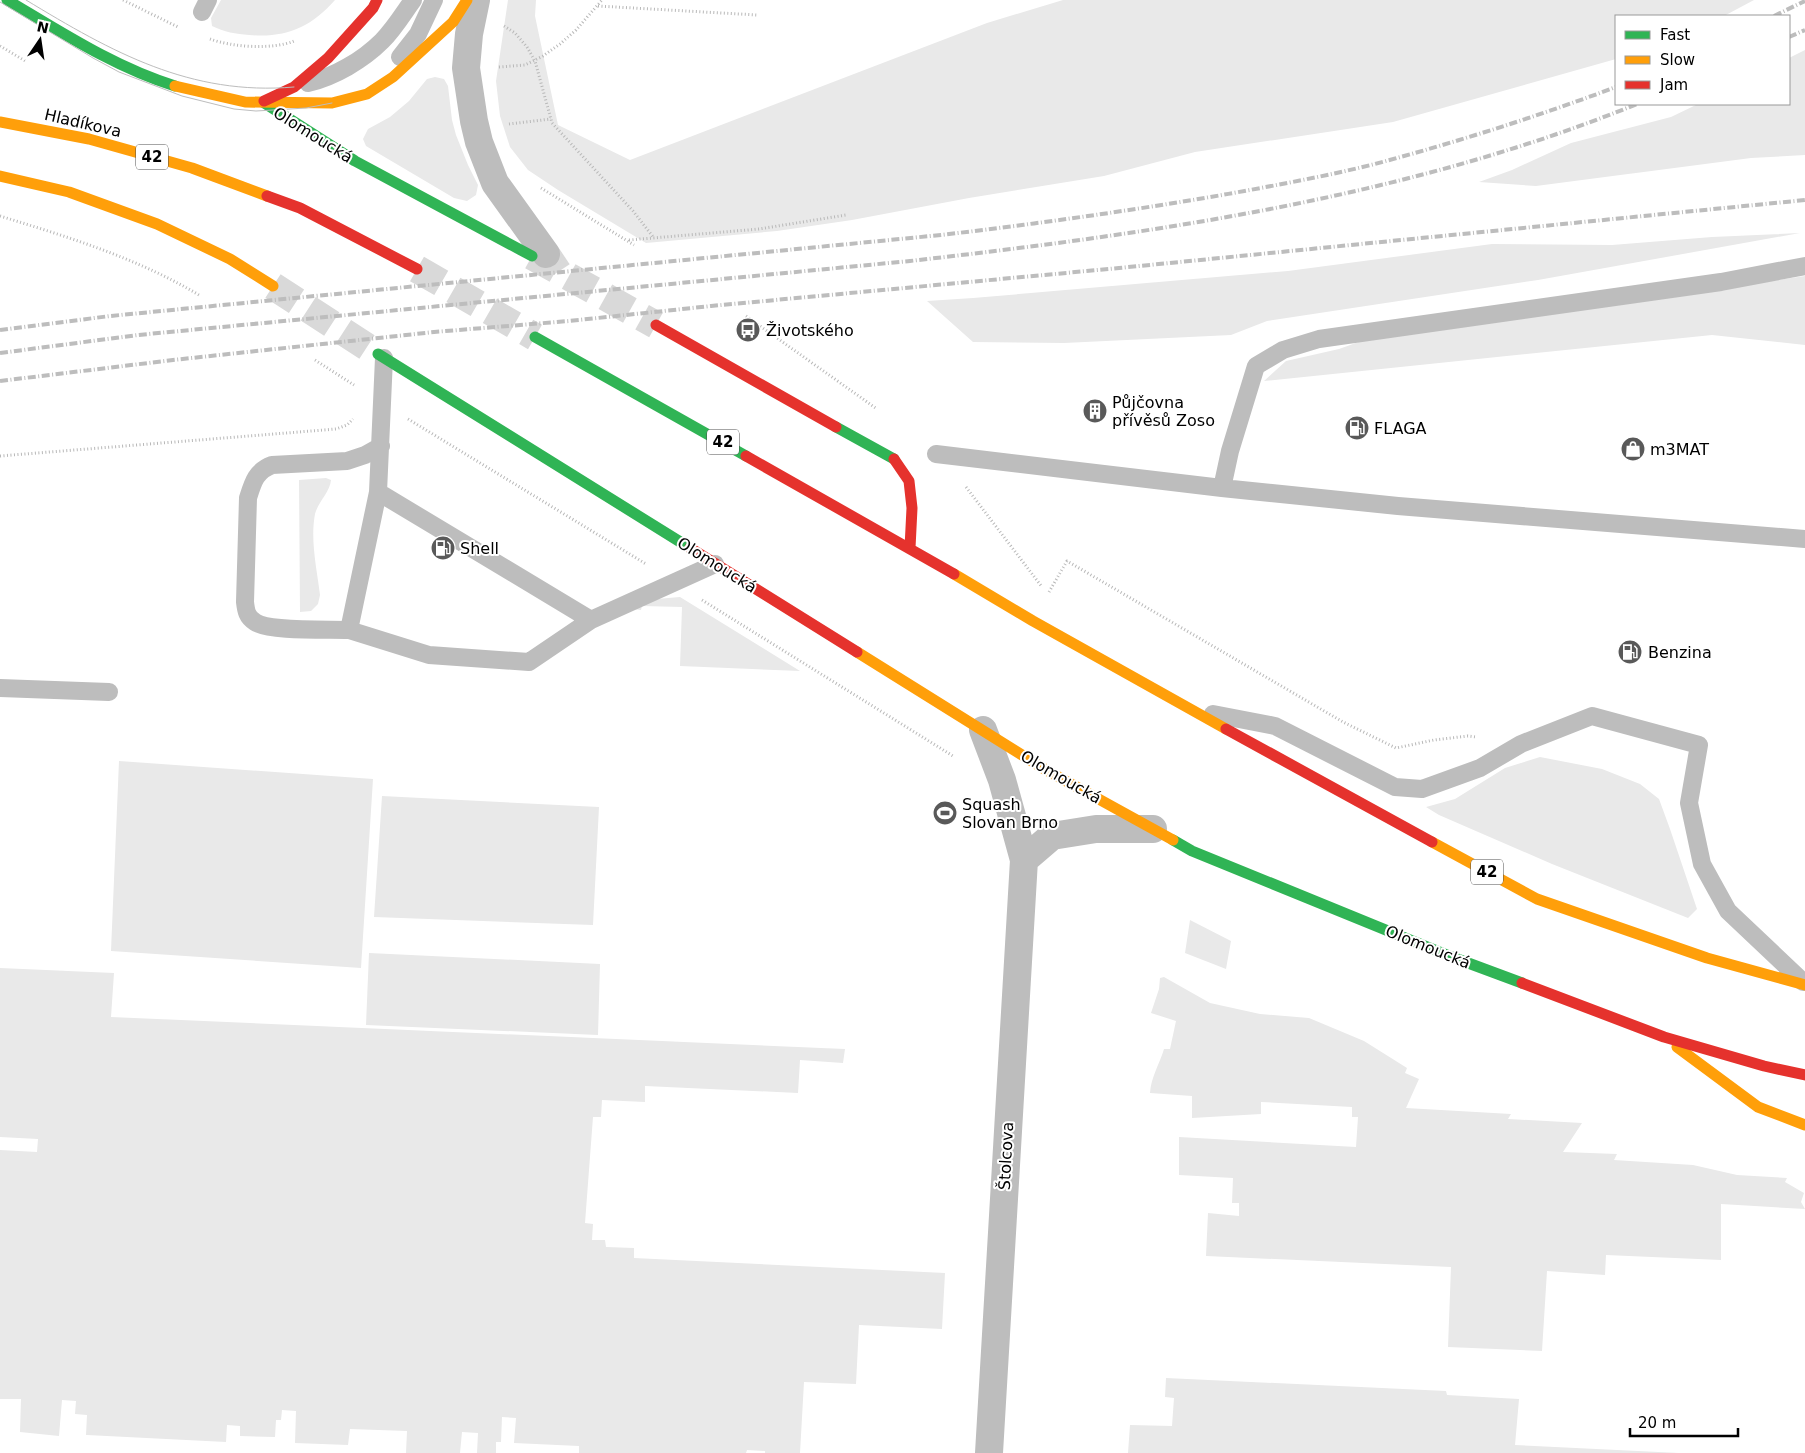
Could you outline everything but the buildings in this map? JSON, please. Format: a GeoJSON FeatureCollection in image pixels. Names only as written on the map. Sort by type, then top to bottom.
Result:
{"type":"FeatureCollection","features":[{"type":"Feature","properties":{"kind":"main road","name":"Olomoucká"},"geometry":{"type":"LineString","coordinates":[[7,0],[96,53],[149,78],[211,96],[245,102],[263,102],[355,161],[539,255]]}},
{"type":"Feature","properties":{"kind":"main road"},"geometry":{"type":"LineString","coordinates":[[263,102],[294,86],[328,58],[373,8],[377,0]]}},
{"type":"Feature","properties":{"kind":"main road"},"geometry":{"type":"LineString","coordinates":[[263,102],[332,103],[367,94],[393,78],[453,22],[467,0]]}},
{"type":"Feature","properties":{"kind":"main road","name":"Hladíkova"},"geometry":{"type":"LineString","coordinates":[[0,122],[88,139],[192,168],[300,208],[417,270]]}},
{"type":"Feature","properties":{"kind":"main road"},"geometry":{"type":"LineString","coordinates":[[0,176],[69,192],[157,224],[230,259],[273,286]]}},
{"type":"Feature","properties":{"kind":"main road"},"geometry":{"type":"LineString","coordinates":[[656,325],[894,459],[909,481],[912,508],[910,548]]}},
{"type":"Feature","properties":{"kind":"main road","name":"42"},"geometry":{"type":"LineString","coordinates":[[535,337],[910,548],[1033,621],[1537,899],[1707,958],[1805,985]]}},
{"type":"Feature","properties":{"kind":"main road","name":"Olomoucká"},"geometry":{"type":"LineString","coordinates":[[381,356],[1046,770],[1192,851],[1434,950],[1664,1037],[1764,1066],[1805,1075]]}},
{"type":"Feature","properties":{"kind":"main road"},"geometry":{"type":"LineString","coordinates":[[1664,1037],[1758,1107],[1805,1125]]}},
{"type":"Feature","properties":{"kind":"street","name":"Olomoucká"},"geometry":{"type":"LineString","coordinates":[[476,0],[469,34],[466,68],[479,142],[495,183],[539,255]]}},
{"type":"Feature","properties":{"kind":"street","name":"Štolcova"},"geometry":{"type":"LineString","coordinates":[[983,730],[1002,780],[1024,860],[988,1453]]}},
{"type":"Feature","properties":{"kind":"street"},"geometry":{"type":"LineString","coordinates":[[1024,860],[1052,836],[1096,829],[1153,829]]}},
{"type":"Feature","properties":{"kind":"lane"},"geometry":{"type":"LineString","coordinates":[[294,86],[314,82],[358,61],[383,41],[413,0]]}},
{"type":"Feature","properties":{"kind":"lane"},"geometry":{"type":"LineString","coordinates":[[332,103],[352,95],[371,82],[406,50],[418,34],[434,0]]}},
{"type":"Feature","properties":{"kind":"lane"},"geometry":{"type":"LineString","coordinates":[[1222,488],[1230,450],[1256,366],[1283,350],[1319,339],[1721,282],[1805,266]]}},
{"type":"Feature","properties":{"kind":"lane"},"geometry":{"type":"LineString","coordinates":[[349,630],[378,492],[382,402],[381,356]]}},
{"type":"Feature","properties":{"kind":"lane"},"geometry":{"type":"LineString","coordinates":[[381,446],[365,455],[348,461],[272,465],[262,469],[253,482],[248,498],[245,602],[247,615],[256,624],[271,628],[349,630],[429,655],[529,662],[591,620],[715,564]]}},
{"type":"Feature","properties":{"kind":"lane"},"geometry":{"type":"LineString","coordinates":[[936,454],[1222,488],[1398,506],[1805,540]]}},
{"type":"Feature","properties":{"kind":"lane"},"geometry":{"type":"LineString","coordinates":[[378,492],[591,620]]}},
{"type":"Feature","properties":{"kind":"lane"},"geometry":{"type":"LineString","coordinates":[[0,688],[109,692]]}},
{"type":"Feature","properties":{"kind":"lane"},"geometry":{"type":"LineString","coordinates":[[1190,709],[1275,726],[1395,787],[1422,789],[1480,768],[1521,744],[1592,716],[1699,745],[1689,803],[1702,864],[1728,911],[1805,985]]}},
{"type":"Feature","properties":{"kind":"path"},"geometry":{"type":"LineString","coordinates":[[123,0],[180,28]]}},
{"type":"Feature","properties":{"kind":"path"},"geometry":{"type":"LineString","coordinates":[[491,67],[512,67],[535,61],[571,35],[602,0]]}},
{"type":"Feature","properties":{"kind":"path"},"geometry":{"type":"LineString","coordinates":[[598,6],[757,16]]}},
{"type":"Feature","properties":{"kind":"path"},"geometry":{"type":"LineString","coordinates":[[502,25],[515,33],[527,47],[535,61],[552,123],[634,212],[654,238]]}},
{"type":"Feature","properties":{"kind":"path"},"geometry":{"type":"LineString","coordinates":[[207,38],[216,42],[252,46],[285,45],[301,38]]}},
{"type":"Feature","properties":{"kind":"path"},"geometry":{"type":"LineString","coordinates":[[0,46],[27,62]]}},
{"type":"Feature","properties":{"kind":"path"},"geometry":{"type":"LineString","coordinates":[[507,125],[551,119]]}},
{"type":"Feature","properties":{"kind":"path"},"geometry":{"type":"LineString","coordinates":[[538,186],[634,245]]}},
{"type":"Feature","properties":{"kind":"path"},"geometry":{"type":"LineString","coordinates":[[628,240],[759,229],[846,215]]}},
{"type":"Feature","properties":{"kind":"path"},"geometry":{"type":"LineString","coordinates":[[0,216],[68,237],[132,261],[182,284],[199,295]]}},
{"type":"Feature","properties":{"kind":"path"},"geometry":{"type":"LineString","coordinates":[[746,316],[878,410]]}},
{"type":"Feature","properties":{"kind":"path"},"geometry":{"type":"LineString","coordinates":[[315,360],[675,582],[952,756]]}},
{"type":"Feature","properties":{"kind":"path"},"geometry":{"type":"LineString","coordinates":[[354,385],[356,392]]}},
{"type":"Feature","properties":{"kind":"path"},"geometry":{"type":"LineString","coordinates":[[0,456],[336,429],[347,425],[354,419]]}},
{"type":"Feature","properties":{"kind":"path"},"geometry":{"type":"LineString","coordinates":[[936,454],[973,494],[1047,594],[1067,561],[1344,722],[1396,748],[1434,740],[1468,736],[1521,744]]}},
{"type":"Feature","properties":{"kind":"shaded area"},"geometry":{"type":"Polygon","coordinates":[[[221,0],[335,0],[326,10],[307,24],[286,33],[262,36],[235,33],[212,26],[211,18],[221,0]]]}},
{"type":"Feature","properties":{"kind":"shaded area"},"geometry":{"type":"Polygon","coordinates":[[[508,0],[536,0],[535,16],[558,125],[630,160],[987,23],[1063,0],[1754,0],[1726,15],[1615,15],[1615,59],[1393,122],[1195,152],[1104,176],[969,198],[852,220],[777,231],[646,243],[528,170],[510,147],[500,116],[496,81],[508,0]]]}},
{"type":"Feature","properties":{"kind":"shaded area"},"geometry":{"type":"Polygon","coordinates":[[[1805,50],[1805,155],[1751,158],[1536,186],[1479,182],[1512,170],[1571,143],[1671,117],[1696,105],[1790,105],[1790,58],[1805,50]]]}},
{"type":"Feature","properties":{"kind":"shaded area"},"geometry":{"type":"Polygon","coordinates":[[[435,77],[444,79],[448,86],[452,120],[456,135],[478,185],[476,195],[467,201],[454,198],[366,146],[363,139],[368,129],[390,117],[409,101],[427,79],[435,77]]]}},
{"type":"Feature","properties":{"kind":"shaded area"},"geometry":{"type":"Polygon","coordinates":[[[1800,233],[1538,280],[1267,321],[1231,335],[1064,343],[973,342],[927,301],[1288,271],[1492,244],[1612,245],[1712,237],[1800,233]]]}},
{"type":"Feature","properties":{"kind":"shaded area"},"geometry":{"type":"Polygon","coordinates":[[[1805,276],[1805,345],[1712,335],[1264,381],[1286,361],[1339,349],[1403,326],[1663,297],[1805,276]]]}},
{"type":"Feature","properties":{"kind":"shaded area"},"geometry":{"type":"Polygon","coordinates":[[[326,478],[331,480],[315,514],[313,534],[320,595],[318,604],[311,611],[300,612],[299,480],[326,478]]]}},
{"type":"Feature","properties":{"kind":"shaded area"},"geometry":{"type":"Polygon","coordinates":[[[680,597],[800,671],[680,666],[682,607],[642,606],[641,610],[632,609],[634,606],[657,599],[680,597]]]}},
{"type":"Feature","properties":{"kind":"shaded area"},"geometry":{"type":"Polygon","coordinates":[[[1540,757],[1602,769],[1640,784],[1659,799],[1697,909],[1688,918],[1552,864],[1439,815],[1426,807],[1455,799],[1505,768],[1540,757]]]}},
{"type":"Feature","properties":{"kind":"shaded area"},"geometry":{"type":"Polygon","coordinates":[[[119,761],[373,779],[361,968],[111,951],[119,761]]]}},
{"type":"Feature","properties":{"kind":"shaded area"},"geometry":{"type":"Polygon","coordinates":[[[382,796],[599,807],[593,925],[374,917],[382,796]]]}},
{"type":"Feature","properties":{"kind":"shaded area"},"geometry":{"type":"Polygon","coordinates":[[[1190,920],[1231,941],[1226,969],[1185,953],[1190,920]]]}},
{"type":"Feature","properties":{"kind":"shaded area"},"geometry":{"type":"Polygon","coordinates":[[[369,953],[600,964],[598,1035],[366,1025],[369,953]]]}},
{"type":"Feature","properties":{"kind":"shaded area"},"geometry":{"type":"Polygon","coordinates":[[[0,968],[114,973],[111,1017],[845,1049],[843,1063],[800,1060],[798,1093],[645,1086],[645,1102],[602,1100],[601,1117],[593,1117],[585,1223],[593,1224],[592,1240],[605,1240],[606,1247],[634,1248],[634,1258],[945,1273],[942,1329],[859,1325],[856,1384],[804,1382],[800,1453],[765,1453],[765,1451],[747,1450],[746,1453],[579,1453],[579,1446],[514,1443],[516,1418],[502,1417],[501,1442],[496,1442],[496,1453],[477,1453],[478,1433],[462,1432],[460,1453],[406,1453],[407,1431],[350,1429],[348,1445],[295,1443],[296,1411],[282,1410],[281,1420],[276,1420],[275,1437],[240,1436],[240,1426],[227,1425],[226,1442],[86,1435],[87,1415],[75,1414],[76,1401],[62,1400],[59,1436],[20,1432],[21,1399],[0,1399],[0,1150],[37,1152],[38,1139],[0,1137],[0,968]]]}},
{"type":"Feature","properties":{"kind":"shaded area"},"geometry":{"type":"Polygon","coordinates":[[[1164,977],[1210,1003],[1260,1014],[1309,1018],[1364,1041],[1407,1068],[1405,1073],[1419,1079],[1406,1108],[1511,1114],[1508,1119],[1582,1123],[1563,1152],[1617,1154],[1614,1160],[1693,1165],[1737,1175],[1787,1178],[1785,1182],[1804,1193],[1801,1202],[1805,1209],[1721,1204],[1721,1260],[1606,1255],[1605,1275],[1547,1271],[1542,1351],[1448,1347],[1451,1267],[1206,1256],[1208,1213],[1239,1216],[1239,1203],[1232,1203],[1233,1178],[1179,1175],[1179,1137],[1356,1147],[1358,1117],[1352,1117],[1352,1107],[1261,1102],[1261,1114],[1192,1118],[1192,1096],[1150,1093],[1164,1049],[1170,1049],[1176,1021],[1151,1013],[1159,989],[1160,978],[1164,977]]]}},
{"type":"Feature","properties":{"kind":"shaded area"},"geometry":{"type":"Polygon","coordinates":[[[1166,1378],[1446,1391],[1447,1395],[1519,1399],[1515,1445],[1679,1453],[1128,1453],[1130,1425],[1172,1426],[1174,1398],[1165,1397],[1166,1378]]]}},
{"type":"Feature","properties":{"kind":"tunnel"},"geometry":{"type":"LineString","coordinates":[[546,254],[558,272]]}},
{"type":"Feature","properties":{"kind":"tunnel"},"geometry":{"type":"LineString","coordinates":[[532,256],[656,325]]}},
{"type":"Feature","properties":{"kind":"tunnel"},"geometry":{"type":"LineString","coordinates":[[417,269],[535,337]]}},
{"type":"Feature","properties":{"kind":"tunnel"},"geometry":{"type":"LineString","coordinates":[[273,286],[378,354]]}},
{"type":"Feature","properties":{"kind":"tram line"},"geometry":{"type":"LineString","coordinates":[[26,0],[121,53],[186,77],[220,85],[256,88],[294,87]]}},
{"type":"Feature","properties":{"kind":"tram line"},"geometry":{"type":"LineString","coordinates":[[0,2],[119,72],[182,96],[234,109],[256,111],[306,108],[332,103]]}},
{"type":"Feature","properties":{"kind":"railway"},"geometry":{"type":"LineString","coordinates":[[1776,15],[1805,1]]}},
{"type":"Feature","properties":{"kind":"railway"},"geometry":{"type":"LineString","coordinates":[[1790,37],[1805,30]]}},
{"type":"Feature","properties":{"kind":"railway"},"geometry":{"type":"LineString","coordinates":[[0,330],[110,316],[941,235],[1117,212],[1259,188],[1371,165],[1495,129],[1615,87]]}},
{"type":"Feature","properties":{"kind":"railway"},"geometry":{"type":"LineString","coordinates":[[0,353],[138,335],[910,261],[1095,238],[1187,224],[1370,188],[1460,164],[1549,137],[1634,105]]}},
{"type":"Feature","properties":{"kind":"railway"},"geometry":{"type":"LineString","coordinates":[[0,381],[434,332],[569,321],[1805,200]]}},
{"type":"Feature","properties":{"kind":"traffic: fast"},"geometry":{"type":"LineString","coordinates":[[7,0],[109,59],[175,86]]}},
{"type":"Feature","properties":{"kind":"traffic: fast"},"geometry":{"type":"LineString","coordinates":[[263,102],[355,161],[532,256]]}},
{"type":"Feature","properties":{"kind":"traffic: fast"},"geometry":{"type":"LineString","coordinates":[[535,337],[746,456]]}},
{"type":"Feature","properties":{"kind":"traffic: fast"},"geometry":{"type":"LineString","coordinates":[[378,354],[690,548]]}},
{"type":"Feature","properties":{"kind":"traffic: fast"},"geometry":{"type":"LineString","coordinates":[[836,427],[894,459]]}},
{"type":"Feature","properties":{"kind":"traffic: fast"},"geometry":{"type":"LineString","coordinates":[[1173,840],[1192,851],[1452,957],[1522,983]]}},
{"type":"Feature","properties":{"kind":"traffic: slow"},"geometry":{"type":"LineString","coordinates":[[175,86],[245,102],[332,103],[367,94],[393,77],[453,22],[467,0]]}},
{"type":"Feature","properties":{"kind":"traffic: slow"},"geometry":{"type":"LineString","coordinates":[[0,122],[89,139],[192,168],[267,196]]}},
{"type":"Feature","properties":{"kind":"traffic: slow"},"geometry":{"type":"LineString","coordinates":[[0,176],[69,192],[157,224],[230,259],[273,286]]}},
{"type":"Feature","properties":{"kind":"traffic: slow"},"geometry":{"type":"LineString","coordinates":[[954,574],[1033,621],[1226,729]]}},
{"type":"Feature","properties":{"kind":"traffic: slow"},"geometry":{"type":"LineString","coordinates":[[857,652],[1046,770],[1173,840]]}},
{"type":"Feature","properties":{"kind":"traffic: slow"},"geometry":{"type":"LineString","coordinates":[[1432,842],[1537,899],[1707,958],[1805,985]]}},
{"type":"Feature","properties":{"kind":"traffic: slow"},"geometry":{"type":"LineString","coordinates":[[1677,1047],[1758,1107],[1805,1125]]}},
{"type":"Feature","properties":{"kind":"traffic: jam"},"geometry":{"type":"LineString","coordinates":[[264,101],[294,87],[328,58],[373,8],[377,0]]}},
{"type":"Feature","properties":{"kind":"traffic: jam"},"geometry":{"type":"LineString","coordinates":[[267,196],[300,208],[417,269]]}},
{"type":"Feature","properties":{"kind":"traffic: jam"},"geometry":{"type":"LineString","coordinates":[[656,325],[836,427]]}},
{"type":"Feature","properties":{"kind":"traffic: jam"},"geometry":{"type":"LineString","coordinates":[[746,456],[954,574]]}},
{"type":"Feature","properties":{"kind":"traffic: jam"},"geometry":{"type":"LineString","coordinates":[[894,459],[909,481],[912,508],[910,548]]}},
{"type":"Feature","properties":{"kind":"traffic: jam"},"geometry":{"type":"LineString","coordinates":[[690,548],[857,652]]}},
{"type":"Feature","properties":{"kind":"traffic: jam"},"geometry":{"type":"LineString","coordinates":[[1226,729],[1432,842]]}},
{"type":"Feature","properties":{"kind":"traffic: jam"},"geometry":{"type":"LineString","coordinates":[[1522,983],[1664,1037],[1764,1066],[1805,1075]]}},
{"type":"Feature","properties":{"kind":"place","name":"Životského"},"geometry":{"type":"Point","coordinates":[748,330]}},
{"type":"Feature","properties":{"kind":"place","name":"Půjčovna přívěsů Zoso"},"geometry":{"type":"Point","coordinates":[1095,411]}},
{"type":"Feature","properties":{"kind":"place","name":"FLAGA"},"geometry":{"type":"Point","coordinates":[1357,428]}},
{"type":"Feature","properties":{"kind":"place","name":"m3MAT"},"geometry":{"type":"Point","coordinates":[1633,449]}},
{"type":"Feature","properties":{"kind":"place","name":"Shell"},"geometry":{"type":"Point","coordinates":[443,548]}},
{"type":"Feature","properties":{"kind":"place","name":"Benzina"},"geometry":{"type":"Point","coordinates":[1630,652]}},
{"type":"Feature","properties":{"kind":"place","name":"Squash Slovan Brno"},"geometry":{"type":"Point","coordinates":[945,813]}}]}
